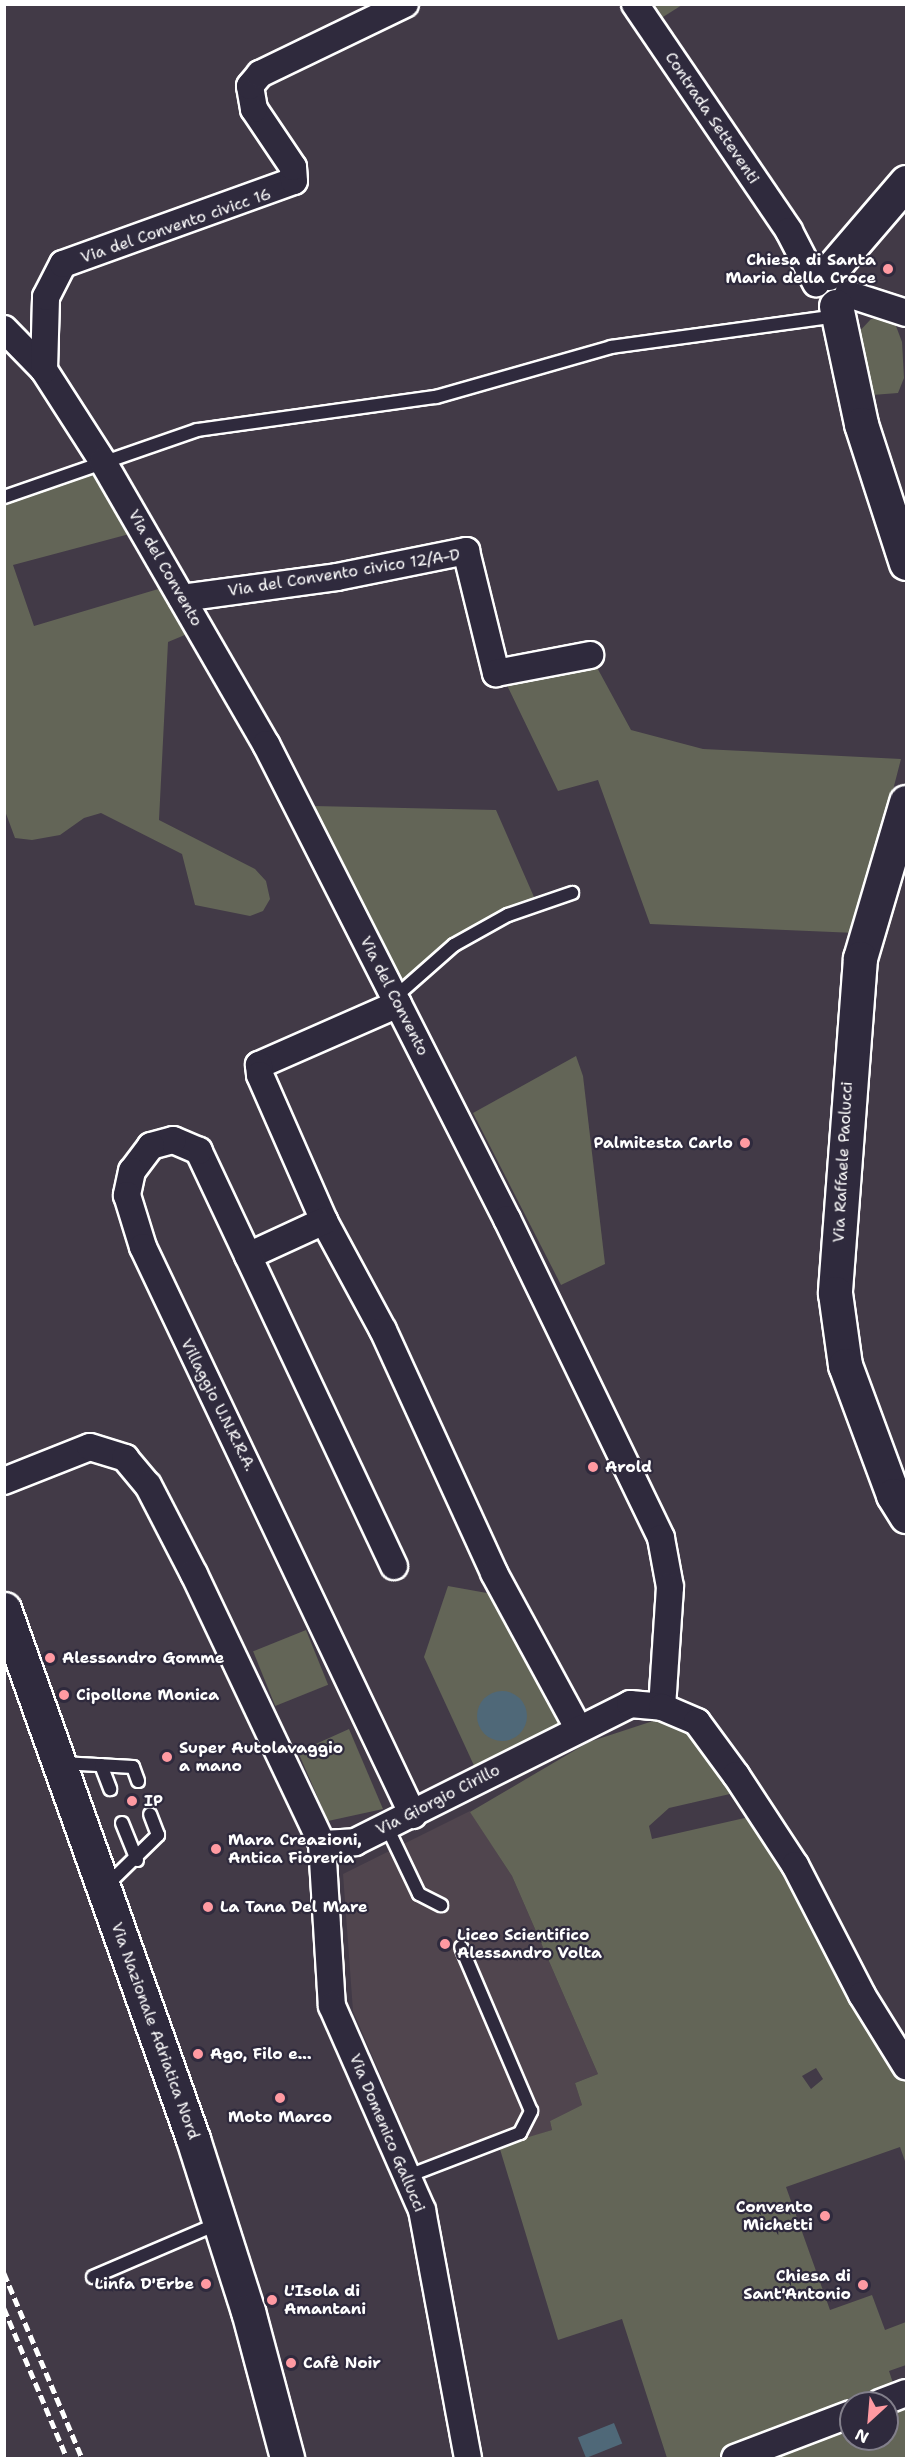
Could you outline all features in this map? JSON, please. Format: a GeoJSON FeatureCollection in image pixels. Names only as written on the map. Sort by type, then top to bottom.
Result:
{"type":"FeatureCollection","features":[{"type":"Feature","properties":{"kind":"main road"},"geometry":{"type":"LineString","coordinates":[[900,189],[834,290],[861,424],[906,563]]}},
{"type":"Feature","properties":{"kind":"main road","name":"Via Raffaele Paolucci"},"geometry":{"type":"LineString","coordinates":[[906,802],[860,958],[835,1293],[845,1365],[893,1495],[906,1516]]}},
{"type":"Feature","properties":{"kind":"main road","name":"Via Nazionale Adriatica Nord"},"geometry":{"type":"LineString","coordinates":[[4,1609],[105,1887],[220,2223],[287,2458]]}},
{"type":"Feature","properties":{"kind":"street","name":"Via del Convento civicc 16"},"geometry":{"type":"LineString","coordinates":[[44,370],[46,297],[63,264],[294,182],[293,167],[254,109],[250,86],[260,74],[405,4]]}},
{"type":"Feature","properties":{"kind":"street","name":"Contrada Setteventi"},"geometry":{"type":"LineString","coordinates":[[635,4],[789,231],[813,250],[834,290]]}},
{"type":"Feature","properties":{"kind":"street"},"geometry":{"type":"LineString","coordinates":[[834,290],[906,313]]}},
{"type":"Feature","properties":{"kind":"street","name":"Via del Convento"},"geometry":{"type":"LineString","coordinates":[[4,329],[44,370],[103,462],[271,753],[661,1538],[670,1587],[662,1707]]}},
{"type":"Feature","properties":{"kind":"street","name":"Via del Convento civico 12/A-D"},"geometry":{"type":"LineString","coordinates":[[182,598],[337,578],[466,551],[496,673],[590,655]]}},
{"type":"Feature","properties":{"kind":"street"},"geometry":{"type":"LineString","coordinates":[[396,1001],[259,1065],[324,1221],[383,1330],[494,1573],[578,1728]]}},
{"type":"Feature","properties":{"kind":"street","name":"Villaggio U.N.R.R.A."},"geometry":{"type":"LineString","coordinates":[[394,1566],[199,1151],[173,1140],[141,1154],[127,1195],[143,1247],[412,1815]]}},
{"type":"Feature","properties":{"kind":"street"},"geometry":{"type":"LineString","coordinates":[[248,1256],[324,1221]]}},
{"type":"Feature","properties":{"kind":"street"},"geometry":{"type":"LineString","coordinates":[[4,1481],[90,1447],[125,1458],[148,1485],[194,1574],[322,1844]]}},
{"type":"Feature","properties":{"kind":"street","name":"Via Giorgio Cirillo"},"geometry":{"type":"LineString","coordinates":[[322,1844],[355,1842],[412,1815],[578,1728],[630,1704],[662,1707],[697,1722],[736,1775],[795,1865],[862,1995],[906,2066]]}},
{"type":"Feature","properties":{"kind":"street","name":"Via Domenico Gallucci"},"geometry":{"type":"LineString","coordinates":[[322,1844],[332,2006],[422,2210],[438,2277],[468,2458]]}},
{"type":"Feature","properties":{"kind":"street"},"geometry":{"type":"LineString","coordinates":[[740,2458],[839,2419]]}},
{"type":"Feature","properties":{"kind":"lane"},"geometry":{"type":"LineString","coordinates":[[4,497],[197,429],[436,397],[611,347],[834,290]]}},
{"type":"Feature","properties":{"kind":"lane"},"geometry":{"type":"LineString","coordinates":[[396,1001],[454,945],[508,915],[572,893]]}},
{"type":"Feature","properties":{"kind":"lane"},"geometry":{"type":"LineString","coordinates":[[61,1763],[133,1767],[138,1781]]}},
{"type":"Feature","properties":{"kind":"lane"},"geometry":{"type":"LineString","coordinates":[[101,1766],[110,1789]]}},
{"type":"Feature","properties":{"kind":"lane"},"geometry":{"type":"LineString","coordinates":[[105,1887],[136,1860],[158,1834],[150,1814]]}},
{"type":"Feature","properties":{"kind":"lane"},"geometry":{"type":"LineString","coordinates":[[122,1823],[136,1860]]}},
{"type":"Feature","properties":{"kind":"lane"},"geometry":{"type":"LineString","coordinates":[[387,1827],[419,1894],[441,1905]]}},
{"type":"Feature","properties":{"kind":"lane"},"geometry":{"type":"LineString","coordinates":[[408,2176],[520,2133],[531,2111],[461,1947]]}},
{"type":"Feature","properties":{"kind":"lane"},"geometry":{"type":"LineString","coordinates":[[93,2277],[220,2223]]}},
{"type":"Feature","properties":{"kind":"shaded area","name":"Liceo Scientifico Alessandro Volta"},"geometry":{"type":"Polygon","coordinates":[[[470,1811],[512,1876],[598,2074],[575,2083],[582,2105],[550,2121],[552,2130],[423,2174],[353,2011],[343,1874],[470,1811]]]}},
{"type":"Feature","properties":{"kind":"green space"},"geometry":{"type":"Polygon","coordinates":[[[655,5],[682,5],[663,17],[655,5]]]}},
{"type":"Feature","properties":{"kind":"green space"},"geometry":{"type":"Polygon","coordinates":[[[884,318],[896,326],[902,342],[904,378],[898,393],[872,395],[856,335],[871,319],[884,318]]]}},
{"type":"Feature","properties":{"kind":"green space"},"geometry":{"type":"Polygon","coordinates":[[[97,471],[137,532],[13,565],[34,626],[165,587],[192,632],[168,642],[159,820],[255,869],[266,881],[270,899],[263,911],[250,916],[195,905],[182,854],[101,813],[84,818],[60,835],[32,840],[15,838],[5,811],[5,502],[97,471]]]}},
{"type":"Feature","properties":{"kind":"green space"},"geometry":{"type":"Polygon","coordinates":[[[594,662],[631,730],[703,749],[901,759],[856,933],[650,924],[598,780],[558,791],[504,679],[594,662]]]}},
{"type":"Feature","properties":{"kind":"green space"},"geometry":{"type":"Polygon","coordinates":[[[313,806],[496,810],[534,897],[439,950],[401,986],[313,806]]]}},
{"type":"Feature","properties":{"kind":"green space"},"geometry":{"type":"Polygon","coordinates":[[[576,1056],[583,1076],[605,1264],[561,1285],[473,1113],[576,1056]]]}},
{"type":"Feature","properties":{"kind":"green space"},"geometry":{"type":"Polygon","coordinates":[[[448,1586],[498,1595],[572,1726],[477,1772],[424,1657],[448,1586]]]}},
{"type":"Feature","properties":{"kind":"green space"},"geometry":{"type":"Polygon","coordinates":[[[306,1630],[328,1685],[275,1706],[253,1651],[306,1630]]]}},
{"type":"Feature","properties":{"kind":"green space"},"geometry":{"type":"Polygon","coordinates":[[[653,1721],[688,1728],[743,1791],[669,1808],[649,1826],[652,1839],[758,1815],[906,2075],[906,2164],[900,2147],[786,2187],[830,2310],[872,2295],[885,2330],[906,2322],[906,2365],[889,2371],[895,2389],[890,2391],[839,2391],[839,2411],[716,2458],[667,2458],[622,2319],[558,2340],[499,2146],[552,2130],[550,2121],[582,2105],[575,2083],[598,2074],[512,1876],[470,1812],[589,1742],[653,1721]],[[816,2068],[802,2076],[811,2089],[823,2079],[816,2068]]]}},
{"type":"Feature","properties":{"kind":"green space"},"geometry":{"type":"Polygon","coordinates":[[[349,1729],[383,1809],[328,1821],[298,1752],[349,1729]]]}},
{"type":"Feature","properties":{"kind":"green space"},"geometry":{"type":"Polygon","coordinates":[[[906,2407],[906,2458],[769,2458],[839,2432],[839,2451],[899,2451],[899,2410],[906,2407]]]}},
{"type":"Feature","properties":{"kind":"water"},"geometry":{"type":"Polygon","coordinates":[[[507,1691],[520,1698],[526,1706],[526,1726],[520,1734],[512,1740],[497,1741],[484,1734],[478,1726],[477,1711],[484,1698],[492,1692],[507,1691]]]}},
{"type":"Feature","properties":{"kind":"water"},"geometry":{"type":"Polygon","coordinates":[[[614,2423],[622,2443],[586,2458],[578,2438],[614,2423]]]}},
{"type":"Feature","properties":{"kind":"railway"},"geometry":{"type":"LineString","coordinates":[[4,2273],[82,2458]]}},
{"type":"Feature","properties":{"kind":"railway"},"geometry":{"type":"LineString","coordinates":[[4,2308],[67,2458]]}},
{"type":"Feature","properties":{"kind":"place","name":"Chiesa di Santa Maria della Croce"},"geometry":{"type":"Point","coordinates":[888,269]}},
{"type":"Feature","properties":{"kind":"place","name":"Palmitesta Carlo"},"geometry":{"type":"Point","coordinates":[745,1143]}},
{"type":"Feature","properties":{"kind":"place","name":"Arold"},"geometry":{"type":"Point","coordinates":[593,1467]}},
{"type":"Feature","properties":{"kind":"place","name":"Alessandro Gomme"},"geometry":{"type":"Point","coordinates":[50,1658]}},
{"type":"Feature","properties":{"kind":"place","name":"Cipollone Monica"},"geometry":{"type":"Point","coordinates":[64,1695]}},
{"type":"Feature","properties":{"kind":"place","name":"Super Autolavaggio a mano"},"geometry":{"type":"Point","coordinates":[167,1757]}},
{"type":"Feature","properties":{"kind":"place","name":"IP"},"geometry":{"type":"Point","coordinates":[132,1801]}},
{"type":"Feature","properties":{"kind":"place","name":"Mara Creazioni, Antica Fioreria"},"geometry":{"type":"Point","coordinates":[216,1849]}},
{"type":"Feature","properties":{"kind":"place","name":"La Tana Del Mare"},"geometry":{"type":"Point","coordinates":[208,1907]}},
{"type":"Feature","properties":{"kind":"place","name":"Liceo Scientifico Alessandro Volta"},"geometry":{"type":"Point","coordinates":[445,1944]}},
{"type":"Feature","properties":{"kind":"place","name":"Ago, Filo e..."},"geometry":{"type":"Point","coordinates":[198,2054]}},
{"type":"Feature","properties":{"kind":"place","name":"Moto Marco"},"geometry":{"type":"Point","coordinates":[280,2098]}},
{"type":"Feature","properties":{"kind":"place","name":"Convento Michetti"},"geometry":{"type":"Point","coordinates":[825,2216]}},
{"type":"Feature","properties":{"kind":"place","name":"Linfa D'Erbe"},"geometry":{"type":"Point","coordinates":[206,2284]}},
{"type":"Feature","properties":{"kind":"place","name":"Chiesa di Sant'Antonio"},"geometry":{"type":"Point","coordinates":[863,2285]}},
{"type":"Feature","properties":{"kind":"place","name":"L'Isola di Amantani"},"geometry":{"type":"Point","coordinates":[272,2300]}},
{"type":"Feature","properties":{"kind":"place","name":"Cafè Noir"},"geometry":{"type":"Point","coordinates":[291,2363]}}]}
